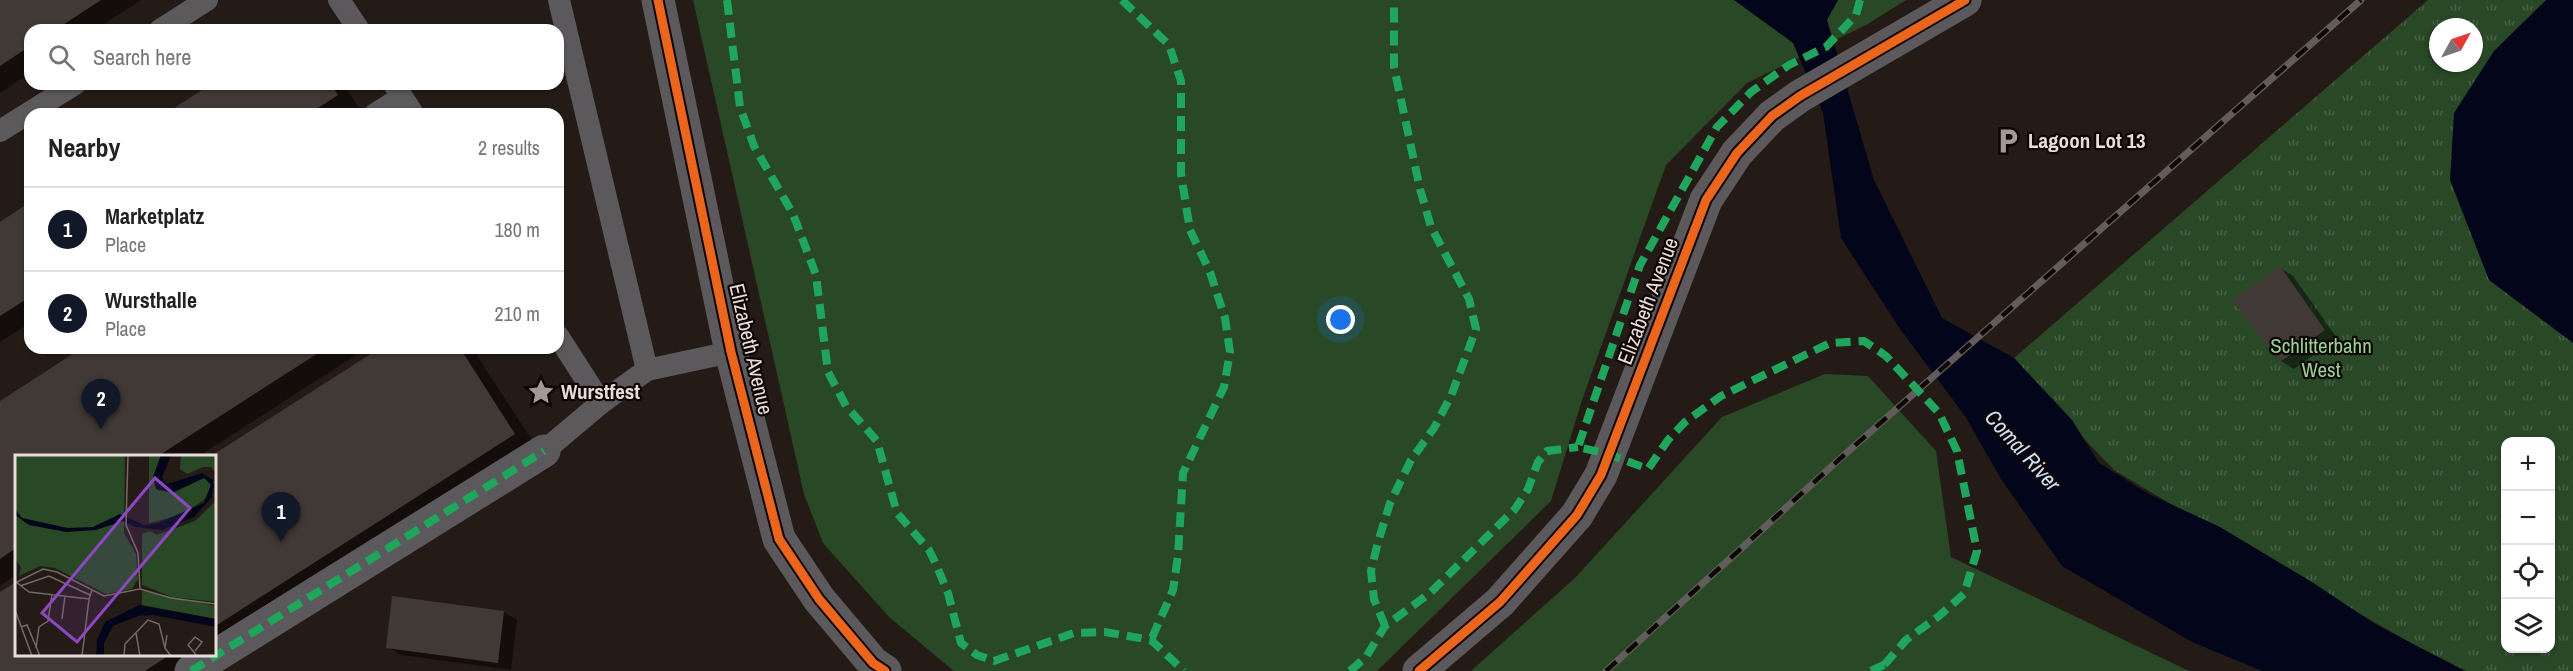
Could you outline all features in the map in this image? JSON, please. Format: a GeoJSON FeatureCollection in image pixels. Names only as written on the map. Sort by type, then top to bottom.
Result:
{"type":"FeatureCollection","features":[{"type":"Feature","properties":{"kind":"street","name":"Elizabeth Avenue"},"geometry":{"type":"LineString","coordinates":[[658,0],[731,352],[779,539],[819,599],[873,663],[885,671]]}},
{"type":"Feature","properties":{"kind":"street","name":"Elizabeth Avenue"},"geometry":{"type":"LineString","coordinates":[[1419,671],[1500,602],[1577,515],[1601,475],[1706,200],[1737,153],[1772,116],[1800,96],[1965,0]]}},
{"type":"Feature","properties":{"kind":"street"},"geometry":{"type":"LineString","coordinates":[[216,655],[544,451]]}},
{"type":"Feature","properties":{"kind":"street"},"geometry":{"type":"LineString","coordinates":[[191,671],[215,656]]}},
{"type":"Feature","properties":{"kind":"lane"},"geometry":{"type":"LineString","coordinates":[[169,24],[207,0]]}},
{"type":"Feature","properties":{"kind":"lane"},"geometry":{"type":"LineString","coordinates":[[339,0],[354,24]]}},
{"type":"Feature","properties":{"kind":"lane"},"geometry":{"type":"LineString","coordinates":[[558,0],[564,24]]}},
{"type":"Feature","properties":{"kind":"lane"},"geometry":{"type":"LineString","coordinates":[[564,25],[647,370]]}},
{"type":"Feature","properties":{"kind":"lane"},"geometry":{"type":"LineString","coordinates":[[37,108],[65,90]]}},
{"type":"Feature","properties":{"kind":"lane"},"geometry":{"type":"LineString","coordinates":[[386,108],[403,98]]}},
{"type":"Feature","properties":{"kind":"lane"},"geometry":{"type":"LineString","coordinates":[[0,131],[24,116]]}},
{"type":"Feature","properties":{"kind":"lane"},"geometry":{"type":"LineString","coordinates":[[564,345],[601,403]]}},
{"type":"Feature","properties":{"kind":"lane"},"geometry":{"type":"LineString","coordinates":[[544,451],[601,403],[647,370],[731,352]]}},
{"type":"Feature","properties":{"kind":"green space"},"geometry":{"type":"Polygon","coordinates":[[[693,0],[1906,0],[1866,25],[1747,83],[1666,165],[1582,400],[1551,501],[1377,671],[954,671],[889,617],[823,543],[804,494],[693,0]]]}},
{"type":"Feature","properties":{"kind":"green space","name":"Schlitterbahn West"},"geometry":{"type":"Polygon","coordinates":[[[2428,0],[2573,0],[2573,671],[2467,671],[2413,644],[2259,557],[2114,470],[2062,416],[2014,358],[2428,0]]]}},
{"type":"Feature","properties":{"kind":"green space"},"geometry":{"type":"Polygon","coordinates":[[[1825,374],[1868,376],[1936,451],[1951,557],[2189,671],[1471,671],[1575,578],[1722,417],[1825,374]]]}},
{"type":"Feature","properties":{"kind":"water","name":"Comal River"},"geometry":{"type":"Polygon","coordinates":[[[1734,0],[1838,0],[1827,20],[1874,180],[1942,318],[2014,358],[2072,420],[2099,463],[2149,494],[2220,527],[2312,582],[2375,624],[2464,671],[2262,671],[2192,642],[2062,566],[2001,479],[1965,416],[1900,329],[1841,238],[1823,113],[1793,43],[1734,0]]]}},
{"type":"Feature","properties":{"kind":"water"},"geometry":{"type":"Polygon","coordinates":[[[2546,0],[2573,0],[2573,343],[2489,280],[2450,180],[2454,113],[2480,72],[2483,72],[2483,68],[2494,51],[2546,0]]]}},
{"type":"Feature","properties":{"kind":"building"},"geometry":{"type":"Polygon","coordinates":[[[0,0],[101,0],[64,24],[24,24],[24,50],[0,66],[0,0]]]}},
{"type":"Feature","properties":{"kind":"building"},"geometry":{"type":"Polygon","coordinates":[[[202,90],[335,90],[338,95],[318,108],[174,108],[202,90]]]}},
{"type":"Feature","properties":{"kind":"building"},"geometry":{"type":"Polygon","coordinates":[[[24,206],[24,301],[0,316],[0,222],[24,206]]]}},
{"type":"Feature","properties":{"kind":"building"},"geometry":{"type":"Polygon","coordinates":[[[2280,266],[2325,330],[2280,362],[2232,300],[2280,266]]]}},
{"type":"Feature","properties":{"kind":"building"},"geometry":{"type":"Polygon","coordinates":[[[73,354],[317,354],[160,455],[15,455],[15,549],[0,559],[0,401],[73,354]]]}},
{"type":"Feature","properties":{"kind":"building"},"geometry":{"type":"Polygon","coordinates":[[[371,354],[464,354],[515,434],[216,626],[216,455],[213,455],[371,354]]]}},
{"type":"Feature","properties":{"kind":"building"},"geometry":{"type":"Polygon","coordinates":[[[15,583],[15,656],[168,656],[145,671],[0,671],[0,592],[15,583]]]}},
{"type":"Feature","properties":{"kind":"building"},"geometry":{"type":"Polygon","coordinates":[[[392,596],[504,611],[498,663],[386,648],[392,596]]]}},
{"type":"Feature","properties":{"kind":"railway"},"geometry":{"type":"LineString","coordinates":[[1606,671],[1843,456],[2361,0]]}},
{"type":"Feature","properties":{"kind":"marked path"},"geometry":{"type":"LineString","coordinates":[[727,0],[740,107],[754,146],[793,214],[816,275],[828,372],[846,406],[877,441],[897,513],[929,550],[935,562],[948,593],[961,643],[977,655],[994,661],[1074,633],[1105,632],[1151,640],[1184,671]]}},
{"type":"Feature","properties":{"kind":"marked path"},"geometry":{"type":"LineString","coordinates":[[1122,0],[1169,45],[1181,81],[1181,174],[1190,230],[1210,272],[1225,318],[1230,352],[1224,387],[1183,473],[1178,556],[1173,590],[1151,640]]}},
{"type":"Feature","properties":{"kind":"marked path"},"geometry":{"type":"LineString","coordinates":[[1385,626],[1374,599],[1371,571],[1378,542],[1390,503],[1411,460],[1434,428],[1451,396],[1476,329],[1469,299],[1431,227],[1420,189],[1394,67],[1394,0]]}},
{"type":"Feature","properties":{"kind":"marked path"},"geometry":{"type":"LineString","coordinates":[[1860,0],[1856,15],[1826,47],[1789,65],[1751,92],[1717,127],[1640,265],[1578,447],[1608,454],[1648,469],[1668,440],[1685,422],[1721,396],[1830,343],[1864,341],[1886,356],[1939,413],[1957,451],[1977,551],[1964,594],[1906,640],[1884,665],[1884,671]]}},
{"type":"Feature","properties":{"kind":"marked path"},"geometry":{"type":"LineString","coordinates":[[1350,671],[1366,657],[1385,626],[1430,593],[1515,509],[1528,489],[1538,462],[1547,451],[1578,447]]}},
{"type":"Feature","properties":{"kind":"marked path"},"geometry":{"type":"LineString","coordinates":[[216,655],[544,451]]}},
{"type":"Feature","properties":{"kind":"marked path"},"geometry":{"type":"LineString","coordinates":[[191,671],[215,656]]}},
{"type":"Feature","properties":{"kind":"marked path"},"geometry":{"type":"LineString","coordinates":[[1871,671],[1884,665]]}},
{"type":"Feature","properties":{"kind":"cycle path"},"geometry":{"type":"LineString","coordinates":[[658,0],[731,352],[779,539],[819,599],[873,663],[885,671]]}},
{"type":"Feature","properties":{"kind":"cycle path"},"geometry":{"type":"LineString","coordinates":[[1419,671],[1500,602],[1577,515],[1601,475],[1706,200],[1737,153],[1772,116],[1800,96],[1965,0]]}},
{"type":"Feature","properties":{"kind":"place","name":"Lagoon Lot 13"},"geometry":{"type":"Point","coordinates":[2008,141]}},
{"type":"Feature","properties":{"kind":"place","name":"Wurstfest"},"geometry":{"type":"Point","coordinates":[541,392]}},
{"type":"Feature","properties":{"kind":"place","name":"Wursthalle"},"geometry":{"type":"Point","coordinates":[101,429]}},
{"type":"Feature","properties":{"kind":"place","name":"Marketplatz"},"geometry":{"type":"Point","coordinates":[281,542]}}]}
